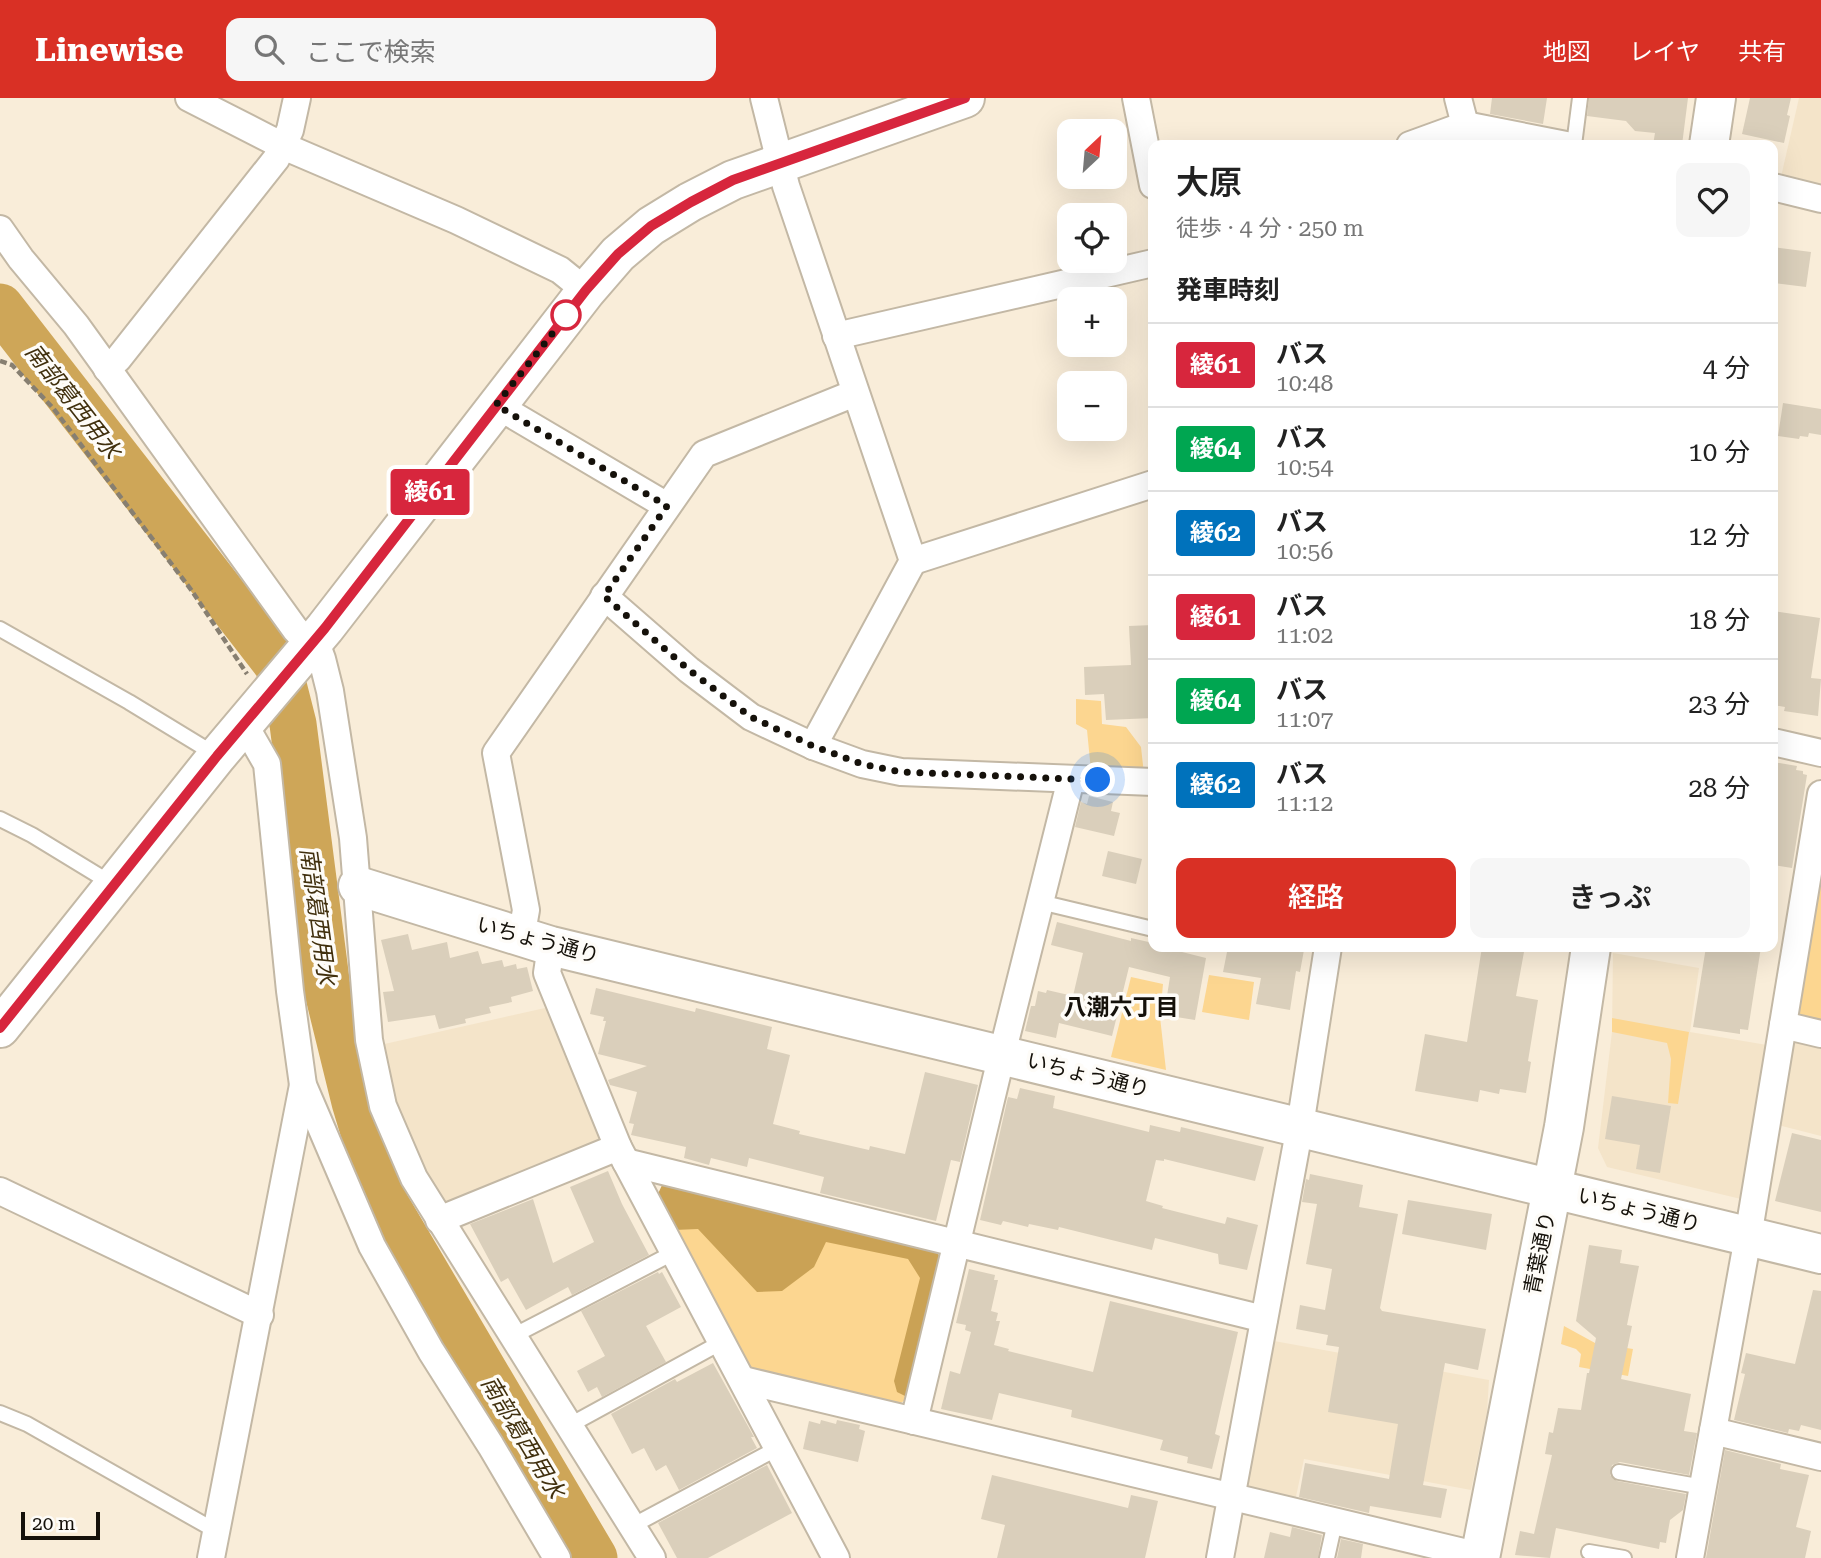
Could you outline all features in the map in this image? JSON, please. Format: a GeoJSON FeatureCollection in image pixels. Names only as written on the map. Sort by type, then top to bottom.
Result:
{"type":"FeatureCollection","features":[{"type":"Feature","properties":{"kind":"street"},"geometry":{"type":"LineString","coordinates":[[189,98],[283,146],[491,236],[559,270],[586,290]]}},
{"type":"Feature","properties":{"kind":"street"},"geometry":{"type":"LineString","coordinates":[[107,369],[118,359],[276,159],[290,130],[297,98]]}},
{"type":"Feature","properties":{"kind":"street"},"geometry":{"type":"LineString","coordinates":[[764,98],[780,164],[913,561]]}},
{"type":"Feature","properties":{"kind":"street"},"geometry":{"type":"LineString","coordinates":[[0,1028],[217,756],[309,647],[586,290],[618,254],[651,226],[733,180],[965,98]]}},
{"type":"Feature","properties":{"kind":"street"},"geometry":{"type":"LineString","coordinates":[[1136,98],[1148,159]]}},
{"type":"Feature","properties":{"kind":"street"},"geometry":{"type":"LineString","coordinates":[[1458,98],[1463,135]]}},
{"type":"Feature","properties":{"kind":"street"},"geometry":{"type":"LineString","coordinates":[[1710,140],[1716,98]]}},
{"type":"Feature","properties":{"kind":"street"},"geometry":{"type":"LineString","coordinates":[[1436,140],[1463,135],[1514,140]]}},
{"type":"Feature","properties":{"kind":"street"},"geometry":{"type":"LineString","coordinates":[[1778,188],[1821,199]]}},
{"type":"Feature","properties":{"kind":"street"},"geometry":{"type":"LineString","coordinates":[[0,229],[76,326],[295,629],[322,659],[330,691],[358,886],[369,1040],[383,1106],[414,1178],[652,1558]]}},
{"type":"Feature","properties":{"kind":"street"},"geometry":{"type":"LineString","coordinates":[[836,336],[1148,264]]}},
{"type":"Feature","properties":{"kind":"street"},"geometry":{"type":"LineString","coordinates":[[836,1558],[622,1154],[536,942],[526,910],[496,752],[704,454],[855,393]]}},
{"type":"Feature","properties":{"kind":"street"},"geometry":{"type":"LineString","coordinates":[[496,405],[667,506]]}},
{"type":"Feature","properties":{"kind":"street"},"geometry":{"type":"LineString","coordinates":[[813,746],[913,561],[1148,486]]}},
{"type":"Feature","properties":{"kind":"street"},"geometry":{"type":"LineString","coordinates":[[604,596],[689,670],[751,717],[813,746],[862,764],[901,772],[1148,782]]}},
{"type":"Feature","properties":{"kind":"street"},"geometry":{"type":"LineString","coordinates":[[253,714],[267,764],[290,991],[303,1085],[372,1246],[431,1351],[557,1558]]}},
{"type":"Feature","properties":{"kind":"street"},"geometry":{"type":"LineString","coordinates":[[1778,743],[1821,753]]}},
{"type":"Feature","properties":{"kind":"street"},"geometry":{"type":"LineString","coordinates":[[914,1421],[1071,779]]}},
{"type":"Feature","properties":{"kind":"street"},"geometry":{"type":"LineString","coordinates":[[1690,1558],[1818,831],[1821,794]]}},
{"type":"Feature","properties":{"kind":"street","name":"いちょう通り"},"geometry":{"type":"LineString","coordinates":[[358,886],[536,942],[1821,1254]]}},
{"type":"Feature","properties":{"kind":"street"},"geometry":{"type":"LineString","coordinates":[[1220,1558],[1300,1126],[1327,952]]}},
{"type":"Feature","properties":{"kind":"street","name":"青葉通り"},"geometry":{"type":"LineString","coordinates":[[1480,1557],[1553,1188],[1590,952]]}},
{"type":"Feature","properties":{"kind":"street"},"geometry":{"type":"LineString","coordinates":[[1783,1025],[1821,1034]]}},
{"type":"Feature","properties":{"kind":"street"},"geometry":{"type":"LineString","coordinates":[[211,1558],[303,1085]]}},
{"type":"Feature","properties":{"kind":"street"},"geometry":{"type":"LineString","coordinates":[[439,1220],[622,1154],[958,1243],[1264,1319]]}},
{"type":"Feature","properties":{"kind":"street"},"geometry":{"type":"LineString","coordinates":[[0,1191],[260,1315]]}},
{"type":"Feature","properties":{"kind":"street"},"geometry":{"type":"LineString","coordinates":[[743,1380],[1480,1557]]}},
{"type":"Feature","properties":{"kind":"street"},"geometry":{"type":"LineString","coordinates":[[1713,1431],[1821,1457]]}},
{"type":"Feature","properties":{"kind":"lane"},"geometry":{"type":"LineString","coordinates":[[1575,140],[1580,98]]}},
{"type":"Feature","properties":{"kind":"lane"},"geometry":{"type":"LineString","coordinates":[[0,629],[129,702],[217,756]]}},
{"type":"Feature","properties":{"kind":"lane"},"geometry":{"type":"LineString","coordinates":[[0,819],[32,835],[115,886]]}},
{"type":"Feature","properties":{"kind":"lane"},"geometry":{"type":"LineString","coordinates":[[1040,902],[1148,928]]}},
{"type":"Feature","properties":{"kind":"lane"},"geometry":{"type":"LineString","coordinates":[[513,1336],[673,1252]]}},
{"type":"Feature","properties":{"kind":"lane"},"geometry":{"type":"LineString","coordinates":[[570,1425],[720,1343]]}},
{"type":"Feature","properties":{"kind":"lane"},"geometry":{"type":"LineString","coordinates":[[0,1413],[27,1424],[216,1531]]}},
{"type":"Feature","properties":{"kind":"lane"},"geometry":{"type":"LineString","coordinates":[[632,1526],[778,1448]]}},
{"type":"Feature","properties":{"kind":"lane"},"geometry":{"type":"LineString","coordinates":[[1619,1472],[1703,1487]]}},
{"type":"Feature","properties":{"kind":"lane"},"geometry":{"type":"LineString","coordinates":[[1327,1558],[1335,1522]]}},
{"type":"Feature","properties":{"kind":"lane"},"geometry":{"type":"LineString","coordinates":[[1589,1552],[1624,1558]]}},
{"type":"Feature","properties":{"kind":"path"},"geometry":{"type":"LineString","coordinates":[[0,361],[12,365],[53,408],[192,591],[244,667],[253,714]]}},
{"type":"Feature","properties":{"kind":"shaded area"},"geometry":{"type":"Polygon","coordinates":[[[1799,98],[1821,98],[1821,187],[1781,177],[1799,98]]]}},
{"type":"Feature","properties":{"kind":"shaded area"},"geometry":{"type":"Polygon","coordinates":[[[1076,699],[1101,701],[1102,724],[1126,727],[1141,747],[1144,774],[1091,771],[1087,730],[1076,724],[1076,699]]]}},
{"type":"Feature","properties":{"kind":"shaded area"},"geometry":{"type":"Polygon","coordinates":[[[1821,872],[1821,1021],[1796,1015],[1821,872]]]}},
{"type":"Feature","properties":{"kind":"shaded area"},"geometry":{"type":"Polygon","coordinates":[[[1613,953],[1699,968],[1690,1032],[1767,1045],[1741,1199],[1607,1167],[1598,1148],[1612,1032],[1613,953]]]}},
{"type":"Feature","properties":{"kind":"shaded area"},"geometry":{"type":"Polygon","coordinates":[[[1209,975],[1254,982],[1249,1020],[1202,1012],[1209,975]]]}},
{"type":"Feature","properties":{"kind":"shaded area"},"geometry":{"type":"Polygon","coordinates":[[[1131,977],[1163,984],[1160,1017],[1166,1070],[1111,1057],[1131,977]]]}},
{"type":"Feature","properties":{"kind":"shaded area"},"geometry":{"type":"Polygon","coordinates":[[[545,1008],[604,1143],[444,1206],[393,1103],[380,1045],[545,1008]]]}},
{"type":"Feature","properties":{"kind":"shaded area"},"geometry":{"type":"Polygon","coordinates":[[[1612,1018],[1689,1032],[1678,1104],[1668,1103],[1671,1059],[1667,1043],[1612,1032],[1612,1018]]]}},
{"type":"Feature","properties":{"kind":"shaded area"},"geometry":{"type":"Polygon","coordinates":[[[1792,1041],[1821,1048],[1821,1136],[1778,1125],[1792,1041]]]}},
{"type":"Feature","properties":{"kind":"shaded area"},"geometry":{"type":"Polygon","coordinates":[[[663,1183],[935,1248],[942,1261],[909,1398],[897,1392],[894,1381],[920,1278],[908,1259],[826,1242],[814,1267],[782,1291],[757,1292],[698,1229],[674,1230],[657,1196],[663,1183]]]}},
{"type":"Feature","properties":{"kind":"shaded area"},"geometry":{"type":"Polygon","coordinates":[[[657,1196],[935,1248],[909,1398],[897,1405],[747,1369],[657,1196]]]}},
{"type":"Feature","properties":{"kind":"shaded area"},"geometry":{"type":"Polygon","coordinates":[[[1564,1326],[1595,1343],[1633,1349],[1628,1376],[1579,1367],[1581,1354],[1576,1349],[1561,1344],[1564,1326]]]}},
{"type":"Feature","properties":{"kind":"shaded area"},"geometry":{"type":"Polygon","coordinates":[[[1274,1341],[1489,1380],[1487,1412],[1471,1490],[1304,1459],[1295,1501],[1247,1490],[1274,1341]]]}},
{"type":"Feature","properties":{"kind":"building"},"geometry":{"type":"Polygon","coordinates":[[[1492,98],[1547,98],[1543,124],[1490,114],[1492,98]]]}},
{"type":"Feature","properties":{"kind":"building"},"geometry":{"type":"Polygon","coordinates":[[[1589,98],[1688,98],[1683,140],[1654,140],[1655,133],[1635,131],[1626,121],[1587,116],[1589,98]]]}},
{"type":"Feature","properties":{"kind":"building"},"geometry":{"type":"Polygon","coordinates":[[[1750,98],[1791,98],[1784,143],[1742,134],[1750,98]]]}},
{"type":"Feature","properties":{"kind":"building"},"geometry":{"type":"Polygon","coordinates":[[[1778,248],[1811,252],[1806,287],[1778,284],[1778,248]]]}},
{"type":"Feature","properties":{"kind":"building"},"geometry":{"type":"Polygon","coordinates":[[[1783,403],[1821,409],[1821,435],[1809,433],[1808,437],[1800,436],[1799,439],[1778,436],[1783,403]]]}},
{"type":"Feature","properties":{"kind":"building"},"geometry":{"type":"Polygon","coordinates":[[[1778,612],[1820,618],[1811,678],[1821,679],[1818,716],[1784,711],[1785,707],[1778,706],[1778,612]]]}},
{"type":"Feature","properties":{"kind":"building"},"geometry":{"type":"Polygon","coordinates":[[[1148,625],[1148,718],[1106,720],[1104,694],[1085,695],[1084,667],[1131,665],[1129,626],[1148,625]]]}},
{"type":"Feature","properties":{"kind":"building"},"geometry":{"type":"Polygon","coordinates":[[[1778,763],[1797,766],[1796,770],[1807,775],[1792,868],[1778,866],[1778,763]]]}},
{"type":"Feature","properties":{"kind":"building"},"geometry":{"type":"Polygon","coordinates":[[[1089,796],[1113,802],[1111,811],[1120,813],[1114,836],[1075,827],[1081,802],[1087,804],[1089,796]]]}},
{"type":"Feature","properties":{"kind":"building"},"geometry":{"type":"Polygon","coordinates":[[[1108,851],[1142,859],[1136,884],[1102,876],[1108,851]]]}},
{"type":"Feature","properties":{"kind":"building"},"geometry":{"type":"Polygon","coordinates":[[[1057,922],[1131,941],[1131,938],[1148,942],[1148,952],[1182,952],[1206,958],[1195,1020],[1164,1015],[1170,977],[1129,967],[1112,1036],[1059,1023],[1056,1038],[1025,1031],[1038,991],[1046,993],[1047,990],[1073,996],[1083,953],[1051,945],[1057,922]]]}},
{"type":"Feature","properties":{"kind":"building"},"geometry":{"type":"Polygon","coordinates":[[[408,934],[412,950],[447,942],[450,958],[478,951],[482,964],[502,960],[504,967],[516,964],[517,969],[527,967],[533,991],[511,997],[512,1002],[489,1007],[491,1013],[465,1019],[466,1023],[439,1029],[435,1015],[388,1022],[383,992],[394,991],[381,940],[408,934]]]}},
{"type":"Feature","properties":{"kind":"building"},"geometry":{"type":"Polygon","coordinates":[[[1227,952],[1304,952],[1300,972],[1296,971],[1290,1010],[1256,1004],[1261,978],[1223,972],[1227,952]]]}},
{"type":"Feature","properties":{"kind":"building"},"geometry":{"type":"Polygon","coordinates":[[[1481,952],[1524,952],[1516,996],[1538,1000],[1528,1061],[1531,1062],[1526,1093],[1500,1089],[1499,1094],[1480,1090],[1478,1102],[1415,1091],[1425,1034],[1467,1042],[1481,952]]]}},
{"type":"Feature","properties":{"kind":"building"},"geometry":{"type":"Polygon","coordinates":[[[1705,952],[1760,952],[1748,1030],[1740,1029],[1740,1034],[1693,1027],[1705,952]]]}},
{"type":"Feature","properties":{"kind":"building"},"geometry":{"type":"Polygon","coordinates":[[[596,988],[695,1012],[696,1008],[772,1027],[767,1049],[790,1055],[773,1124],[800,1131],[799,1134],[869,1150],[870,1146],[905,1154],[925,1072],[978,1085],[960,1162],[951,1160],[936,1221],[820,1193],[824,1177],[749,1158],[747,1167],[711,1158],[709,1165],[684,1158],[686,1147],[631,1135],[634,1124],[629,1123],[637,1092],[610,1085],[608,1080],[647,1066],[598,1054],[606,1021],[603,1021],[604,1017],[590,1014],[596,988]]]}},
{"type":"Feature","properties":{"kind":"building"},"geometry":{"type":"Polygon","coordinates":[[[1020,1088],[1055,1096],[1053,1108],[1149,1132],[1150,1125],[1180,1132],[1181,1127],[1264,1147],[1255,1181],[1164,1159],[1156,1160],[1146,1201],[1163,1206],[1162,1208],[1225,1224],[1227,1217],[1258,1225],[1247,1270],[1219,1264],[1218,1254],[1155,1238],[1152,1250],[1059,1227],[1058,1230],[1029,1224],[1028,1227],[1003,1221],[1001,1225],[980,1220],[1008,1097],[1017,1099],[1020,1088]]]}},
{"type":"Feature","properties":{"kind":"building"},"geometry":{"type":"Polygon","coordinates":[[[1612,1096],[1671,1106],[1660,1173],[1636,1169],[1640,1145],[1605,1139],[1612,1096]]]}},
{"type":"Feature","properties":{"kind":"building"},"geometry":{"type":"Polygon","coordinates":[[[1792,1133],[1821,1140],[1821,1212],[1775,1201],[1792,1133]]]}},
{"type":"Feature","properties":{"kind":"building"},"geometry":{"type":"Polygon","coordinates":[[[608,1171],[649,1255],[572,1295],[568,1287],[526,1310],[508,1278],[501,1282],[470,1224],[533,1199],[553,1263],[594,1242],[570,1187],[608,1171]]]}},
{"type":"Feature","properties":{"kind":"building"},"geometry":{"type":"Polygon","coordinates":[[[1310,1174],[1363,1185],[1359,1207],[1398,1214],[1380,1308],[1382,1311],[1486,1329],[1478,1370],[1445,1363],[1423,1485],[1447,1489],[1441,1518],[1370,1506],[1369,1513],[1299,1497],[1305,1463],[1389,1479],[1398,1424],[1328,1412],[1339,1347],[1326,1345],[1328,1335],[1296,1329],[1300,1305],[1325,1310],[1332,1269],[1306,1264],[1317,1204],[1302,1202],[1306,1179],[1309,1180],[1310,1174]]]}},
{"type":"Feature","properties":{"kind":"building"},"geometry":{"type":"Polygon","coordinates":[[[1408,1200],[1492,1214],[1486,1250],[1402,1234],[1408,1200]]]}},
{"type":"Feature","properties":{"kind":"building"},"geometry":{"type":"Polygon","coordinates":[[[1589,1245],[1622,1250],[1620,1263],[1639,1266],[1627,1325],[1632,1326],[1621,1379],[1691,1394],[1684,1431],[1697,1433],[1689,1475],[1620,1462],[1612,1465],[1610,1475],[1617,1481],[1686,1494],[1683,1510],[1670,1520],[1666,1543],[1660,1542],[1659,1549],[1556,1528],[1550,1558],[1515,1555],[1520,1531],[1534,1534],[1552,1455],[1545,1454],[1549,1432],[1553,1433],[1558,1408],[1581,1410],[1596,1338],[1576,1321],[1589,1245]]]}},
{"type":"Feature","properties":{"kind":"building"},"geometry":{"type":"Polygon","coordinates":[[[969,1269],[995,1275],[994,1280],[998,1280],[991,1311],[998,1313],[996,1321],[1000,1321],[994,1345],[1009,1349],[1008,1351],[1093,1372],[1110,1301],[1238,1332],[1215,1434],[1220,1436],[1212,1469],[1187,1463],[1188,1457],[1160,1450],[1163,1440],[1071,1417],[1072,1410],[999,1393],[992,1420],[941,1409],[950,1371],[960,1374],[971,1332],[965,1330],[966,1325],[956,1323],[969,1269]]]}},
{"type":"Feature","properties":{"kind":"building"},"geometry":{"type":"Polygon","coordinates":[[[662,1272],[681,1307],[646,1326],[666,1362],[602,1397],[597,1387],[588,1392],[577,1371],[605,1356],[581,1311],[662,1272]]]}},
{"type":"Feature","properties":{"kind":"building"},"geometry":{"type":"Polygon","coordinates":[[[1813,1290],[1821,1291],[1821,1430],[1801,1425],[1799,1431],[1789,1429],[1788,1433],[1734,1420],[1745,1374],[1741,1373],[1746,1353],[1795,1364],[1813,1290]]]}},
{"type":"Feature","properties":{"kind":"building"},"geometry":{"type":"Polygon","coordinates":[[[713,1363],[754,1437],[751,1437],[757,1448],[679,1490],[666,1465],[656,1471],[644,1448],[632,1454],[611,1414],[675,1379],[677,1382],[713,1363]]]}},
{"type":"Feature","properties":{"kind":"building"},"geometry":{"type":"Polygon","coordinates":[[[821,1420],[860,1425],[859,1429],[865,1431],[858,1462],[803,1449],[809,1421],[820,1424],[821,1420]]]}},
{"type":"Feature","properties":{"kind":"building"},"geometry":{"type":"Polygon","coordinates":[[[1725,1450],[1781,1464],[1780,1469],[1809,1475],[1796,1527],[1811,1531],[1805,1558],[1706,1558],[1725,1450]]]}},
{"type":"Feature","properties":{"kind":"building"},"geometry":{"type":"Polygon","coordinates":[[[767,1465],[792,1513],[708,1558],[677,1558],[658,1523],[767,1465]]]}},
{"type":"Feature","properties":{"kind":"building"},"geometry":{"type":"Polygon","coordinates":[[[992,1475],[1128,1508],[1131,1495],[1158,1501],[1145,1558],[997,1558],[1005,1525],[981,1519],[992,1475]]]}},
{"type":"Feature","properties":{"kind":"building"},"geometry":{"type":"Polygon","coordinates":[[[1292,1527],[1322,1535],[1318,1558],[1264,1558],[1270,1532],[1290,1537],[1292,1527]]]}},
{"type":"Feature","properties":{"kind":"building"},"geometry":{"type":"Polygon","coordinates":[[[1341,1539],[1363,1544],[1361,1558],[1337,1558],[1341,1539]]]}},
{"type":"Feature","properties":{"kind":"waterway","name":"南部葛西用水"},"geometry":{"type":"LineString","coordinates":[[0,307],[278,665],[293,724],[327,988],[355,1102],[386,1205],[594,1558]]}},
{"type":"Feature","properties":{"kind":"bus line","name":"綾61"},"geometry":{"type":"LineString","coordinates":[[0,1028],[217,756],[325,628],[586,290],[618,254],[651,226],[733,180],[965,98]]}},
{"type":"Feature","properties":{"kind":"district","name":"八潮六丁目"},"geometry":{"type":"Point","coordinates":[1121,1007]}},
{"type":"Feature","properties":{"kind":"route"},"geometry":{"type":"LineString","coordinates":[[566,315],[571,310],[496,405],[667,506],[604,596],[689,670],[751,717],[813,746],[862,764],[901,772],[1098,780]]}}]}
